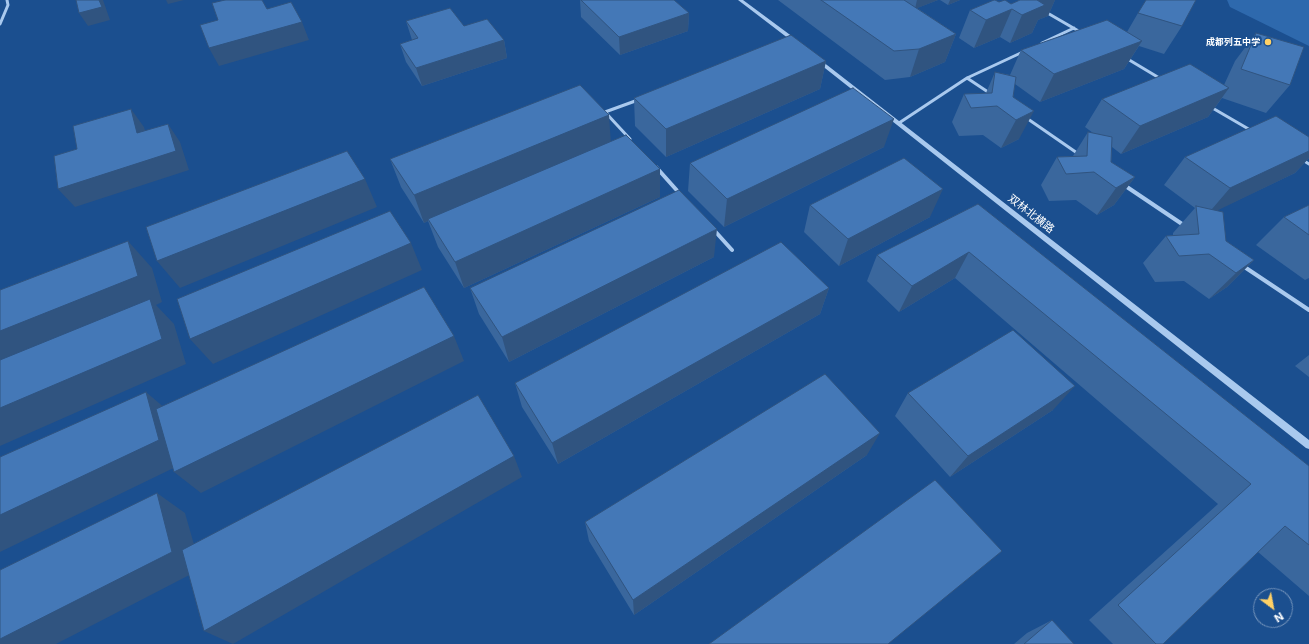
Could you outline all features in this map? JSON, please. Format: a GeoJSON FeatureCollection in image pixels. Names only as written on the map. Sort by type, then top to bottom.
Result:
{"type":"FeatureCollection","features":[{"type":"Feature","properties":{"kind":"street"},"geometry":{"type":"LineString","coordinates":[[0,24],[8,5],[7,0]]}},
{"type":"Feature","properties":{"kind":"street"},"geometry":{"type":"LineString","coordinates":[[740,0],[800,46]]}},
{"type":"Feature","properties":{"kind":"street"},"geometry":{"type":"LineString","coordinates":[[1037,7],[1088,36]]}},
{"type":"Feature","properties":{"kind":"street"},"geometry":{"type":"LineString","coordinates":[[1038,45],[1074,28]]}},
{"type":"Feature","properties":{"kind":"street"},"geometry":{"type":"LineString","coordinates":[[787,44],[794,41]]}},
{"type":"Feature","properties":{"kind":"street"},"geometry":{"type":"LineString","coordinates":[[899,123],[967,78],[1031,48]]}},
{"type":"Feature","properties":{"kind":"street","name":"双林北横路"},"geometry":{"type":"LineString","coordinates":[[813,56],[1309,446]]}},
{"type":"Feature","properties":{"kind":"street"},"geometry":{"type":"LineString","coordinates":[[1122,56],[1164,80]]}},
{"type":"Feature","properties":{"kind":"street"},"geometry":{"type":"LineString","coordinates":[[967,78],[994,96]]}},
{"type":"Feature","properties":{"kind":"street"},"geometry":{"type":"LineString","coordinates":[[632,141],[606,112],[642,99]]}},
{"type":"Feature","properties":{"kind":"street"},"geometry":{"type":"LineString","coordinates":[[1205,104],[1254,132]]}},
{"type":"Feature","properties":{"kind":"street"},"geometry":{"type":"LineString","coordinates":[[1020,114],[1086,158]]}},
{"type":"Feature","properties":{"kind":"street"},"geometry":{"type":"LineString","coordinates":[[1295,156],[1309,164]]}},
{"type":"Feature","properties":{"kind":"street"},"geometry":{"type":"LineString","coordinates":[[653,164],[685,199]]}},
{"type":"Feature","properties":{"kind":"street"},"geometry":{"type":"LineString","coordinates":[[1118,181],[1191,230]]}},
{"type":"Feature","properties":{"kind":"street"},"geometry":{"type":"LineString","coordinates":[[711,227],[732,250]]}},
{"type":"Feature","properties":{"kind":"street"},"geometry":{"type":"LineString","coordinates":[[1237,261],[1309,310]]}},
{"type":"Feature","properties":{"kind":"shaded area"},"geometry":{"type":"Polygon","coordinates":[[[1227,0],[1309,0],[1309,46],[1230,7],[1227,0]]]}},
{"type":"Feature","properties":{"kind":"building"},"geometry":{"type":"Polygon","coordinates":[[[76,0],[99,0],[102,7],[79,13],[76,0]]]}},
{"type":"Feature","properties":{"kind":"building"},"geometry":{"type":"Polygon","coordinates":[[[225,0],[262,0],[267,9],[291,2],[302,22],[209,48],[200,25],[218,20],[212,3],[225,0]]]}},
{"type":"Feature","properties":{"kind":"building"},"geometry":{"type":"Polygon","coordinates":[[[581,0],[674,0],[689,13],[619,37],[581,0]]]}},
{"type":"Feature","properties":{"kind":"building"},"geometry":{"type":"Polygon","coordinates":[[[821,0],[904,0],[956,34],[919,49],[894,51],[821,0]]]}},
{"type":"Feature","properties":{"kind":"building"},"geometry":{"type":"Polygon","coordinates":[[[994,0],[999,2],[1005,0],[1011,4],[1020,0],[1037,0],[1045,5],[1022,15],[1012,9],[986,20],[970,10],[994,0]]]}},
{"type":"Feature","properties":{"kind":"building"},"geometry":{"type":"Polygon","coordinates":[[[1146,0],[1196,0],[1182,26],[1138,13],[1146,0]]]}},
{"type":"Feature","properties":{"kind":"building"},"geometry":{"type":"Polygon","coordinates":[[[450,8],[464,26],[487,19],[504,40],[416,68],[400,44],[418,38],[406,21],[450,8]]]}},
{"type":"Feature","properties":{"kind":"building"},"geometry":{"type":"Polygon","coordinates":[[[1107,20],[1142,41],[1054,74],[1021,50],[1107,20]]]}},
{"type":"Feature","properties":{"kind":"building"},"geometry":{"type":"Polygon","coordinates":[[[1256,33],[1304,47],[1290,85],[1241,69],[1256,33]]]}},
{"type":"Feature","properties":{"kind":"building"},"geometry":{"type":"Polygon","coordinates":[[[791,35],[826,61],[666,129],[634,98],[791,35]]]}},
{"type":"Feature","properties":{"kind":"building"},"geometry":{"type":"Polygon","coordinates":[[[1190,64],[1229,88],[1140,126],[1102,99],[1190,64]]]}},
{"type":"Feature","properties":{"kind":"building"},"geometry":{"type":"Polygon","coordinates":[[[995,72],[1016,77],[1013,97],[1034,111],[1016,120],[997,106],[971,108],[964,94],[992,93],[995,72]]]}},
{"type":"Feature","properties":{"kind":"building"},"geometry":{"type":"Polygon","coordinates":[[[580,85],[609,115],[414,195],[390,159],[580,85]]]}},
{"type":"Feature","properties":{"kind":"building"},"geometry":{"type":"Polygon","coordinates":[[[853,88],[894,119],[727,199],[690,163],[853,88]]]}},
{"type":"Feature","properties":{"kind":"building"},"geometry":{"type":"Polygon","coordinates":[[[131,109],[137,133],[168,124],[176,151],[58,189],[54,156],[77,149],[73,126],[131,109]]]}},
{"type":"Feature","properties":{"kind":"building"},"geometry":{"type":"Polygon","coordinates":[[[1276,116],[1309,137],[1309,151],[1230,188],[1185,157],[1276,116]]]}},
{"type":"Feature","properties":{"kind":"building"},"geometry":{"type":"Polygon","coordinates":[[[1088,132],[1112,137],[1111,162],[1135,177],[1116,188],[1094,172],[1066,174],[1057,157],[1087,156],[1088,132]]]}},
{"type":"Feature","properties":{"kind":"building"},"geometry":{"type":"Polygon","coordinates":[[[626,135],[660,169],[455,262],[428,219],[626,135]]]}},
{"type":"Feature","properties":{"kind":"building"},"geometry":{"type":"Polygon","coordinates":[[[347,151],[365,179],[157,261],[146,227],[347,151]]]}},
{"type":"Feature","properties":{"kind":"building"},"geometry":{"type":"Polygon","coordinates":[[[904,158],[943,189],[848,239],[810,205],[904,158]]]}},
{"type":"Feature","properties":{"kind":"building"},"geometry":{"type":"Polygon","coordinates":[[[679,190],[717,229],[502,337],[470,288],[679,190]]]}},
{"type":"Feature","properties":{"kind":"building"},"geometry":{"type":"Polygon","coordinates":[[[978,204],[1309,466],[1309,545],[1285,526],[1163,644],[1156,644],[1118,605],[1251,484],[969,252],[912,286],[877,255],[978,204]]]}},
{"type":"Feature","properties":{"kind":"building"},"geometry":{"type":"Polygon","coordinates":[[[1309,205],[1309,235],[1284,217],[1309,205]]]}},
{"type":"Feature","properties":{"kind":"building"},"geometry":{"type":"Polygon","coordinates":[[[1196,206],[1223,212],[1226,241],[1254,260],[1236,273],[1209,254],[1179,256],[1166,236],[1199,234],[1196,206]]]}},
{"type":"Feature","properties":{"kind":"building"},"geometry":{"type":"Polygon","coordinates":[[[390,211],[411,243],[190,339],[177,299],[390,211]]]}},
{"type":"Feature","properties":{"kind":"building"},"geometry":{"type":"Polygon","coordinates":[[[128,241],[138,276],[0,331],[0,290],[128,241]]]}},
{"type":"Feature","properties":{"kind":"building"},"geometry":{"type":"Polygon","coordinates":[[[781,242],[829,288],[552,443],[515,383],[781,242]]]}},
{"type":"Feature","properties":{"kind":"building"},"geometry":{"type":"Polygon","coordinates":[[[424,287],[454,336],[174,472],[156,409],[424,287]]]}},
{"type":"Feature","properties":{"kind":"building"},"geometry":{"type":"Polygon","coordinates":[[[150,299],[162,339],[0,408],[0,360],[150,299]]]}},
{"type":"Feature","properties":{"kind":"building"},"geometry":{"type":"Polygon","coordinates":[[[1013,330],[1075,386],[968,456],[908,393],[1013,330]]]}},
{"type":"Feature","properties":{"kind":"building"},"geometry":{"type":"Polygon","coordinates":[[[825,374],[880,433],[633,600],[585,522],[825,374]]]}},
{"type":"Feature","properties":{"kind":"building"},"geometry":{"type":"Polygon","coordinates":[[[146,392],[159,440],[0,515],[0,457],[146,392]]]}},
{"type":"Feature","properties":{"kind":"building"},"geometry":{"type":"Polygon","coordinates":[[[478,395],[514,456],[204,631],[182,550],[478,395]]]}},
{"type":"Feature","properties":{"kind":"building"},"geometry":{"type":"Polygon","coordinates":[[[935,480],[1002,551],[888,644],[709,644],[935,480]]]}},
{"type":"Feature","properties":{"kind":"building"},"geometry":{"type":"Polygon","coordinates":[[[157,493],[172,552],[0,639],[0,570],[157,493]]]}},
{"type":"Feature","properties":{"kind":"building"},"geometry":{"type":"Polygon","coordinates":[[[1052,620],[1074,644],[1024,644],[1052,620]]]}},
{"type":"Feature","properties":{"kind":"place","name":"成都列五中学"},"geometry":{"type":"Point","coordinates":[1268,42]}}]}
